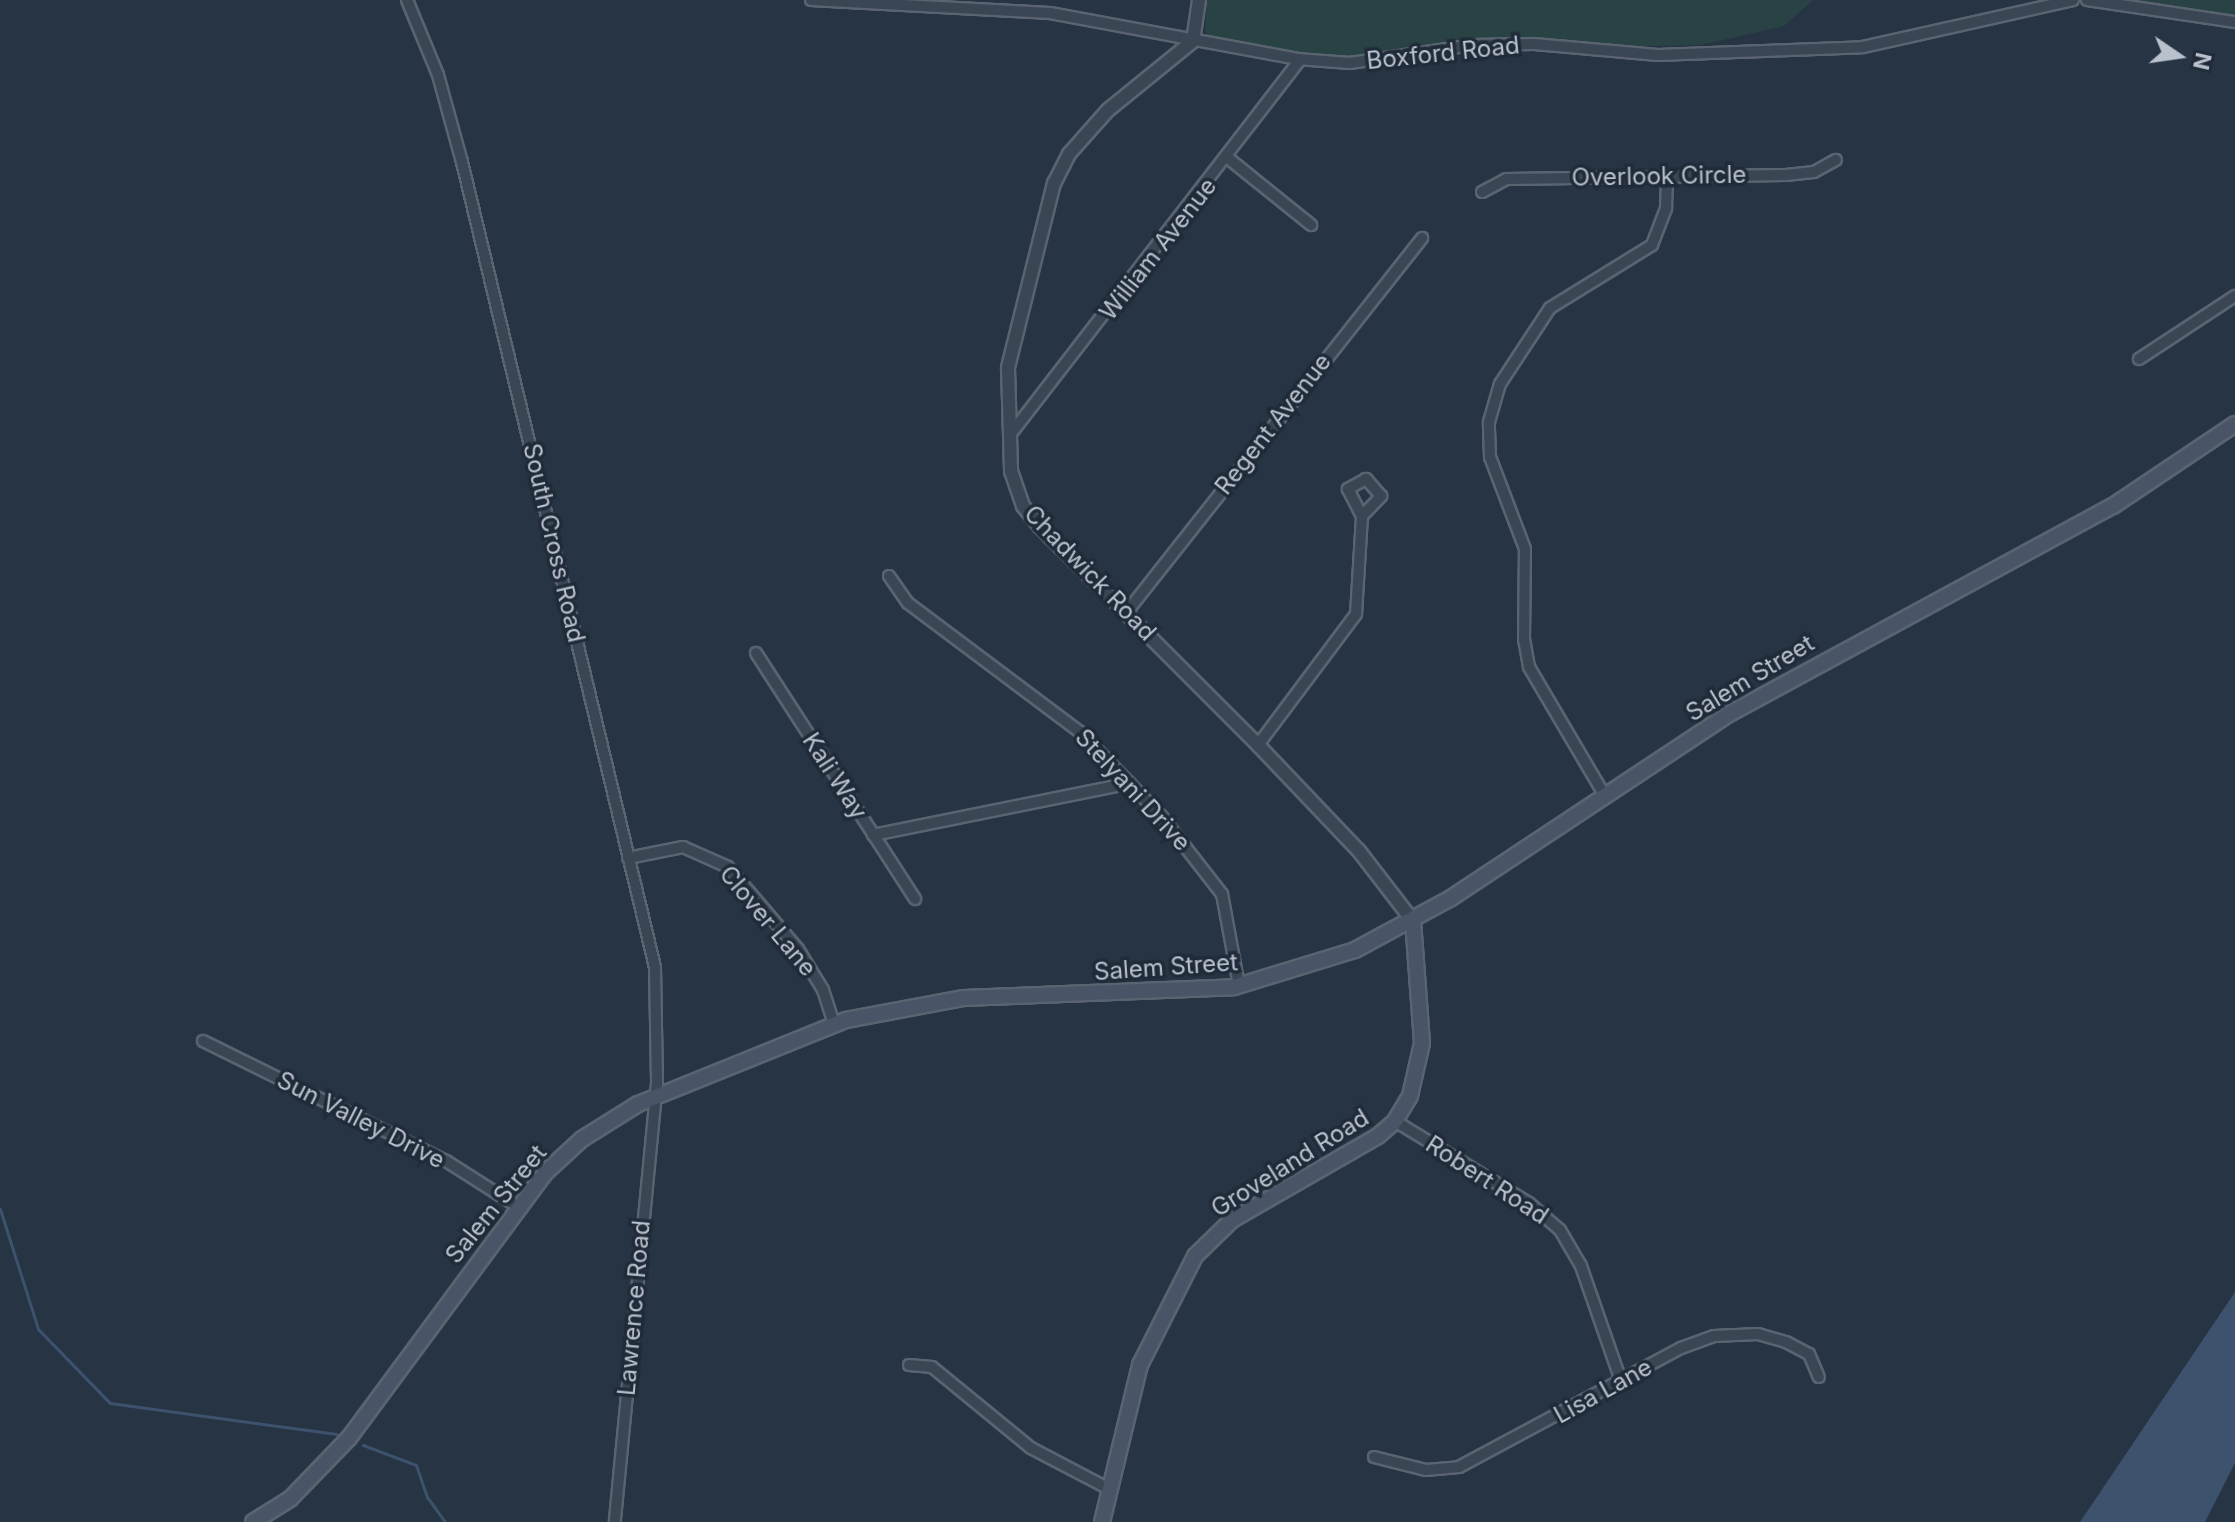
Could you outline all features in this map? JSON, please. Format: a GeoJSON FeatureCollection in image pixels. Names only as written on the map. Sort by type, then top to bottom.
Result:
{"type":"FeatureCollection","features":[{"type":"Feature","properties":{"kind":"main road","name":"Salem Street"},"geometry":{"type":"LineString","coordinates":[[253,1522],[290,1499],[349,1438],[517,1206],[582,1139],[654,1095],[834,1024],[964,998],[1155,994],[1239,986],[1355,950],[1413,921],[1782,683],[2113,506],[2235,424]]}},
{"type":"Feature","properties":{"kind":"main road","name":"Groveland Road"},"geometry":{"type":"LineString","coordinates":[[1102,1522],[1140,1365],[1195,1256],[1232,1220],[1350,1154],[1395,1121],[1410,1096],[1422,1043],[1413,921]]}},
{"type":"Feature","properties":{"kind":"street","name":"South Cross Road"},"geometry":{"type":"LineString","coordinates":[[407,0],[438,75],[459,150],[655,967],[654,1095]]}},
{"type":"Feature","properties":{"kind":"street","name":"Boxford Road"},"geometry":{"type":"LineString","coordinates":[[811,0],[1050,13],[1301,59],[1380,62],[1473,45],[1534,44],[1658,55],[1828,50],[1895,42],[2024,7],[2073,0]]}},
{"type":"Feature","properties":{"kind":"street"},"geometry":{"type":"LineString","coordinates":[[1193,41],[1199,0]]}},
{"type":"Feature","properties":{"kind":"street"},"geometry":{"type":"LineString","coordinates":[[2087,0],[2235,22]]}},
{"type":"Feature","properties":{"kind":"street","name":"Chadwick Road"},"geometry":{"type":"LineString","coordinates":[[1193,41],[1108,110],[1059,173],[1012,343],[1011,471],[1023,506],[1359,851],[1413,921]]}},
{"type":"Feature","properties":{"kind":"street","name":"William Avenue"},"geometry":{"type":"LineString","coordinates":[[1010,435],[1228,158],[1301,59]]}},
{"type":"Feature","properties":{"kind":"street"},"geometry":{"type":"LineString","coordinates":[[1228,158],[1311,225]]}},
{"type":"Feature","properties":{"kind":"street","name":"Overlook Circle"},"geometry":{"type":"LineString","coordinates":[[1482,192],[1506,179],[1814,172],[1836,160]]}},
{"type":"Feature","properties":{"kind":"street"},"geometry":{"type":"LineString","coordinates":[[1605,796],[1529,667],[1524,640],[1525,549],[1490,457],[1489,422],[1500,384],[1550,308],[1652,245],[1666,208],[1667,177]]}},
{"type":"Feature","properties":{"kind":"street","name":"Regent Avenue"},"geometry":{"type":"LineString","coordinates":[[1126,613],[1422,238]]}},
{"type":"Feature","properties":{"kind":"street"},"geometry":{"type":"LineString","coordinates":[[2139,359],[2235,296]]}},
{"type":"Feature","properties":{"kind":"street"},"geometry":{"type":"LineString","coordinates":[[1258,745],[1356,614],[1362,516]]}},
{"type":"Feature","properties":{"kind":"street","name":"Stelyani Drive"},"geometry":{"type":"LineString","coordinates":[[889,576],[908,603],[1058,714],[1130,783],[1222,894],[1239,986]]}},
{"type":"Feature","properties":{"kind":"street","name":"Kali Way"},"geometry":{"type":"LineString","coordinates":[[756,653],[915,899]]}},
{"type":"Feature","properties":{"kind":"street"},"geometry":{"type":"LineString","coordinates":[[873,835],[1130,783]]}},
{"type":"Feature","properties":{"kind":"street","name":"Clover Lane"},"geometry":{"type":"LineString","coordinates":[[628,858],[683,847],[728,867],[798,949],[823,990],[834,1024]]}},
{"type":"Feature","properties":{"kind":"street","name":"Sun Valley Drive"},"geometry":{"type":"LineString","coordinates":[[203,1041],[446,1161],[517,1206]]}},
{"type":"Feature","properties":{"kind":"street","name":"Lawrence Road"},"geometry":{"type":"LineString","coordinates":[[615,1522],[654,1095]]}},
{"type":"Feature","properties":{"kind":"street","name":"Robert Road"},"geometry":{"type":"LineString","coordinates":[[1395,1121],[1529,1203],[1560,1230],[1581,1266],[1621,1381]]}},
{"type":"Feature","properties":{"kind":"street","name":"Lisa Lane"},"geometry":{"type":"LineString","coordinates":[[1374,1457],[1426,1470],[1459,1467],[1699,1340],[1745,1333],[1802,1349],[1814,1360],[1819,1377]]}},
{"type":"Feature","properties":{"kind":"street"},"geometry":{"type":"LineString","coordinates":[[909,1365],[932,1367],[1031,1448],[1109,1489]]}},
{"type":"Feature","properties":{"kind":"green space"},"geometry":{"type":"Polygon","coordinates":[[[1207,0],[1813,0],[1784,26],[1701,45],[1605,47],[1486,39],[1373,57],[1333,57],[1211,39],[1205,30],[1207,0]]]}},
{"type":"Feature","properties":{"kind":"green space"},"geometry":{"type":"Polygon","coordinates":[[[2112,0],[2235,0],[2235,19],[2112,0]]]}},
{"type":"Feature","properties":{"kind":"water"},"geometry":{"type":"Polygon","coordinates":[[[2235,1292],[2235,1463],[2205,1522],[2080,1522],[2235,1292]]]}},
{"type":"Feature","properties":{"kind":"waterway"},"geometry":{"type":"LineString","coordinates":[[0,1209],[38,1329],[110,1403],[337,1434]]}},
{"type":"Feature","properties":{"kind":"waterway"},"geometry":{"type":"LineString","coordinates":[[363,1445],[416,1465],[427,1497],[445,1522]]}}]}
